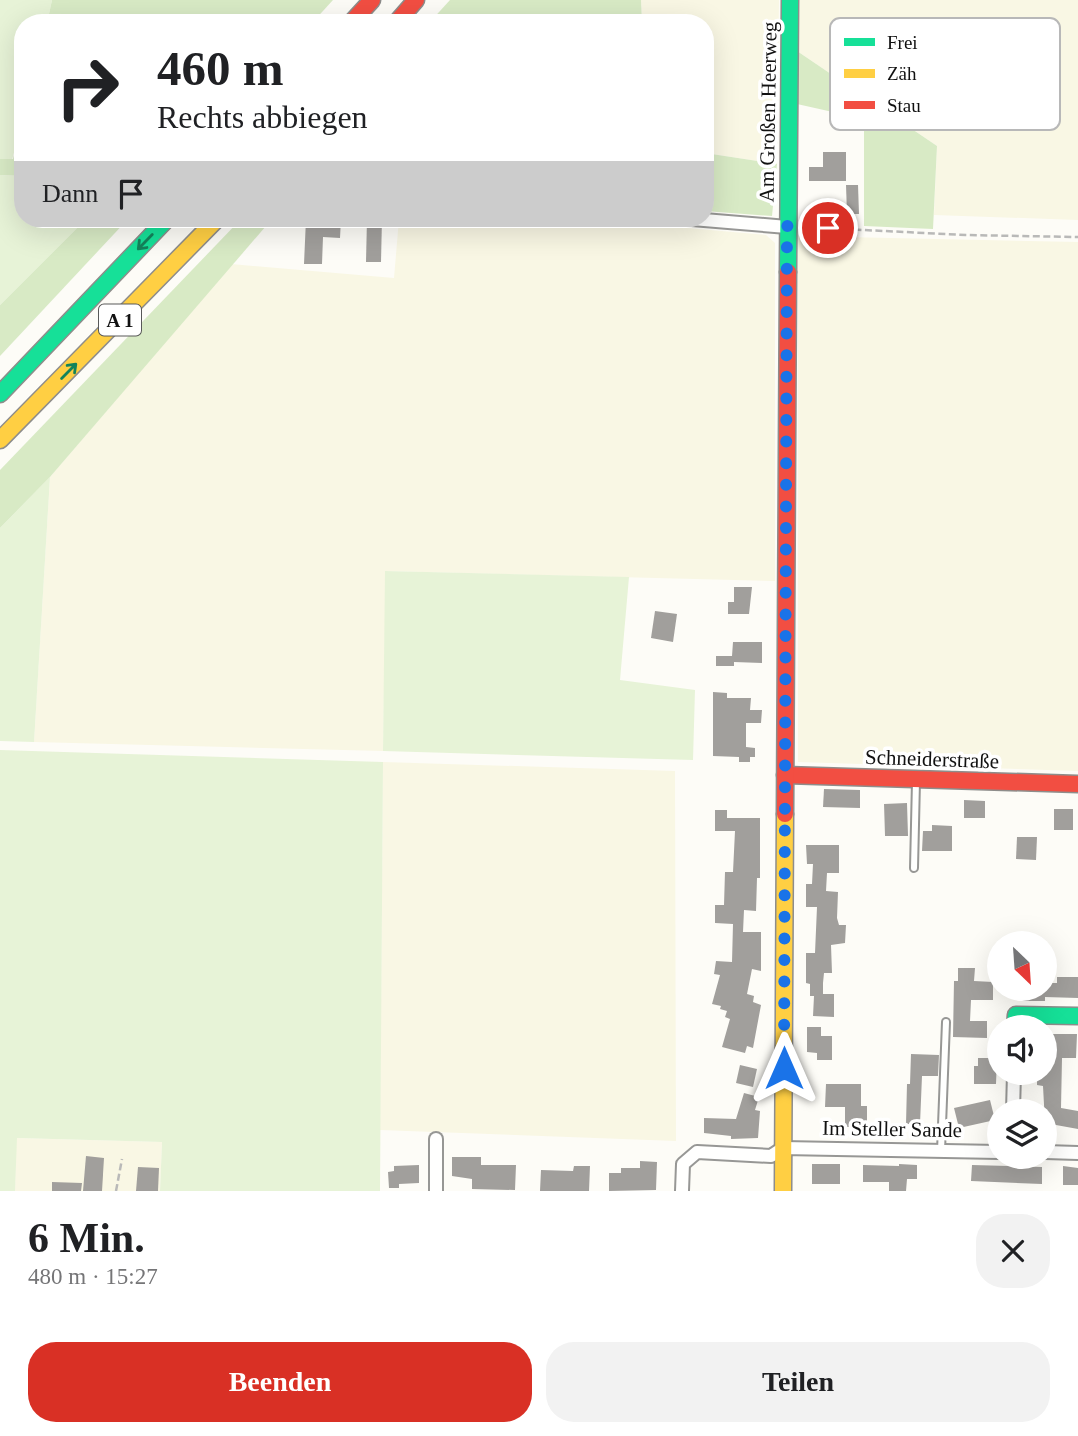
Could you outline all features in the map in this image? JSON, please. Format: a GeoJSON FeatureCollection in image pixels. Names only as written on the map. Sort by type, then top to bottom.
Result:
{"type":"FeatureCollection","features":[{"type":"Feature","properties":{"kind":"main road"},"geometry":{"type":"LineString","coordinates":[[359,14],[372,0]]}},
{"type":"Feature","properties":{"kind":"main road"},"geometry":{"type":"LineString","coordinates":[[404,14],[416,0]]}},
{"type":"Feature","properties":{"kind":"main road","name":"Am Großen Heerweg"},"geometry":{"type":"LineString","coordinates":[[783,1191],[790,0]]}},
{"type":"Feature","properties":{"kind":"main road","name":"A 1"},"geometry":{"type":"LineString","coordinates":[[0,394],[158,228]]}},
{"type":"Feature","properties":{"kind":"main road","name":"A 1"},"geometry":{"type":"LineString","coordinates":[[0,440],[208,228]]}},
{"type":"Feature","properties":{"kind":"main road","name":"Schneiderstraße"},"geometry":{"type":"LineString","coordinates":[[785,775],[1078,784]]}},
{"type":"Feature","properties":{"kind":"main road"},"geometry":{"type":"LineString","coordinates":[[1057,1016],[1078,1016]]}},
{"type":"Feature","properties":{"kind":"street"},"geometry":{"type":"LineString","coordinates":[[714,221],[787,226]]}},
{"type":"Feature","properties":{"kind":"street"},"geometry":{"type":"LineString","coordinates":[[436,1139],[436,1191]]}},
{"type":"Feature","properties":{"kind":"street","name":"Im Steller Sande"},"geometry":{"type":"LineString","coordinates":[[682,1191],[683,1164],[697,1152],[771,1156],[783,1148],[987,1152]]}},
{"type":"Feature","properties":{"kind":"street"},"geometry":{"type":"LineString","coordinates":[[1057,1153],[1078,1153]]}},
{"type":"Feature","properties":{"kind":"lane"},"geometry":{"type":"LineString","coordinates":[[914,868],[916,779]]}},
{"type":"Feature","properties":{"kind":"lane"},"geometry":{"type":"LineString","coordinates":[[942,1151],[946,1022]]}},
{"type":"Feature","properties":{"kind":"path"},"geometry":{"type":"LineString","coordinates":[[787,226],[1078,237]]}},
{"type":"Feature","properties":{"kind":"path"},"geometry":{"type":"LineString","coordinates":[[116,1191],[122,1159]]}},
{"type":"Feature","properties":{"kind":"shaded area"},"geometry":{"type":"Polygon","coordinates":[[[641,0],[779,0],[777,164],[714,154],[714,14],[642,14],[641,0]]]}},
{"type":"Feature","properties":{"kind":"shaded area"},"geometry":{"type":"Polygon","coordinates":[[[800,0],[1078,0],[1078,220],[934,215],[937,146],[913,130],[1060,130],[1060,18],[830,18],[830,73],[797,51],[800,0]]]}},
{"type":"Feature","properties":{"kind":"shaded area"},"geometry":{"type":"Polygon","coordinates":[[[398,228],[687,228],[766,235],[775,243],[775,581],[386,571],[383,751],[34,742],[50,477],[231,264],[394,278],[398,228]]]}},
{"type":"Feature","properties":{"kind":"shaded area"},"geometry":{"type":"Polygon","coordinates":[[[798,236],[1078,242],[1078,771],[798,762],[798,236]]]}},
{"type":"Feature","properties":{"kind":"shaded area"},"geometry":{"type":"Polygon","coordinates":[[[383,762],[675,771],[676,1141],[380,1130],[383,762]]]}},
{"type":"Feature","properties":{"kind":"shaded area"},"geometry":{"type":"Polygon","coordinates":[[[16,1138],[162,1142],[160,1191],[15,1191],[16,1138]]]}},
{"type":"Feature","properties":{"kind":"green space"},"geometry":{"type":"Polygon","coordinates":[[[0,0],[52,0],[49,14],[14,14],[14,153],[12,160],[0,159],[0,0]]]}},
{"type":"Feature","properties":{"kind":"green space"},"geometry":{"type":"Polygon","coordinates":[[[52,0],[333,0],[320,14],[49,14],[52,0]]]}},
{"type":"Feature","properties":{"kind":"green space"},"geometry":{"type":"Polygon","coordinates":[[[450,0],[641,0],[642,14],[437,14],[450,0]]]}},
{"type":"Feature","properties":{"kind":"green space"},"geometry":{"type":"Polygon","coordinates":[[[797,51],[830,73],[830,111],[797,104],[797,51]]]}},
{"type":"Feature","properties":{"kind":"green space"},"geometry":{"type":"Polygon","coordinates":[[[864,130],[913,130],[937,146],[933,229],[864,226],[864,130]]]}},
{"type":"Feature","properties":{"kind":"green space"},"geometry":{"type":"Polygon","coordinates":[[[714,154],[777,164],[772,216],[714,212],[714,154]]]}},
{"type":"Feature","properties":{"kind":"green space"},"geometry":{"type":"Polygon","coordinates":[[[14,155],[14,176],[0,175],[0,159],[13,159],[14,155]]]}},
{"type":"Feature","properties":{"kind":"green space"},"geometry":{"type":"Polygon","coordinates":[[[0,175],[14,176],[14,228],[77,228],[0,305],[0,175]]]}},
{"type":"Feature","properties":{"kind":"green space"},"geometry":{"type":"Polygon","coordinates":[[[77,228],[120,228],[0,356],[0,305],[77,228]]]}},
{"type":"Feature","properties":{"kind":"green space"},"geometry":{"type":"Polygon","coordinates":[[[232,228],[264,228],[50,477],[0,528],[0,470],[232,228]]]}},
{"type":"Feature","properties":{"kind":"green space"},"geometry":{"type":"Polygon","coordinates":[[[50,477],[34,742],[0,741],[0,528],[50,477]]]}},
{"type":"Feature","properties":{"kind":"green space"},"geometry":{"type":"Polygon","coordinates":[[[385,571],[629,577],[620,680],[695,690],[693,760],[383,751],[385,571]]]}},
{"type":"Feature","properties":{"kind":"green space"},"geometry":{"type":"Polygon","coordinates":[[[0,750],[383,762],[380,1191],[160,1191],[162,1142],[17,1138],[15,1191],[0,1191],[0,750]]]}},
{"type":"Feature","properties":{"kind":"building"},"geometry":{"type":"Polygon","coordinates":[[[823,152],[846,152],[846,181],[809,181],[809,167],[823,167],[823,152]]]}},
{"type":"Feature","properties":{"kind":"building"},"geometry":{"type":"Polygon","coordinates":[[[846,185],[858,185],[859,214],[847,214],[846,185]]]}},
{"type":"Feature","properties":{"kind":"building"},"geometry":{"type":"Polygon","coordinates":[[[306,228],[341,228],[340,238],[323,237],[322,264],[304,264],[306,228]]]}},
{"type":"Feature","properties":{"kind":"building"},"geometry":{"type":"Polygon","coordinates":[[[367,228],[382,228],[381,262],[366,262],[367,228]]]}},
{"type":"Feature","properties":{"kind":"building"},"geometry":{"type":"Polygon","coordinates":[[[734,587],[752,587],[749,614],[728,614],[728,602],[734,602],[734,587]]]}},
{"type":"Feature","properties":{"kind":"building"},"geometry":{"type":"Polygon","coordinates":[[[655,611],[677,614],[673,642],[651,638],[655,611]]]}},
{"type":"Feature","properties":{"kind":"building"},"geometry":{"type":"Polygon","coordinates":[[[733,642],[762,642],[762,663],[734,662],[734,666],[716,666],[716,656],[732,656],[733,642]]]}},
{"type":"Feature","properties":{"kind":"building"},"geometry":{"type":"Polygon","coordinates":[[[713,692],[727,693],[727,698],[751,698],[750,710],[762,710],[761,723],[746,723],[746,747],[755,748],[755,757],[750,757],[750,762],[739,762],[739,757],[713,756],[713,692]]]}},
{"type":"Feature","properties":{"kind":"building"},"geometry":{"type":"Polygon","coordinates":[[[824,789],[860,790],[860,808],[823,807],[824,789]]]}},
{"type":"Feature","properties":{"kind":"building"},"geometry":{"type":"Polygon","coordinates":[[[964,800],[985,801],[985,818],[964,818],[964,800]]]}},
{"type":"Feature","properties":{"kind":"building"},"geometry":{"type":"Polygon","coordinates":[[[907,803],[908,836],[885,836],[884,804],[907,803]]]}},
{"type":"Feature","properties":{"kind":"building"},"geometry":{"type":"Polygon","coordinates":[[[1054,809],[1073,809],[1073,830],[1054,830],[1054,809]]]}},
{"type":"Feature","properties":{"kind":"building"},"geometry":{"type":"Polygon","coordinates":[[[715,810],[727,810],[727,818],[760,818],[760,878],[757,878],[756,911],[744,910],[743,932],[761,932],[761,971],[752,969],[747,994],[754,996],[753,1002],[761,1005],[753,1048],[747,1046],[745,1053],[722,1047],[730,1019],[725,1017],[727,1011],[720,1009],[721,1006],[712,1004],[720,975],[714,974],[716,961],[732,962],[733,924],[715,923],[715,905],[724,905],[725,872],[733,872],[735,831],[715,831],[715,810]]]}},
{"type":"Feature","properties":{"kind":"building"},"geometry":{"type":"Polygon","coordinates":[[[932,825],[952,826],[952,851],[922,851],[923,831],[932,831],[932,825]]]}},
{"type":"Feature","properties":{"kind":"building"},"geometry":{"type":"Polygon","coordinates":[[[1017,837],[1037,837],[1036,860],[1016,859],[1017,837]]]}},
{"type":"Feature","properties":{"kind":"building"},"geometry":{"type":"Polygon","coordinates":[[[806,845],[839,845],[839,873],[827,873],[826,891],[838,892],[837,918],[839,925],[846,925],[845,943],[831,945],[832,973],[824,973],[823,983],[823,994],[834,994],[834,1017],[813,1016],[814,996],[810,996],[810,984],[806,983],[806,953],[815,953],[817,907],[806,907],[806,884],[812,884],[813,864],[807,864],[806,845]]]}},
{"type":"Feature","properties":{"kind":"building"},"geometry":{"type":"Polygon","coordinates":[[[958,968],[975,968],[974,981],[987,982],[987,1000],[971,1000],[970,1021],[987,1021],[987,1038],[953,1037],[954,981],[958,981],[958,968]]]}},
{"type":"Feature","properties":{"kind":"building"},"geometry":{"type":"Polygon","coordinates":[[[1057,977],[1078,977],[1078,998],[1057,997],[1057,977]]]}},
{"type":"Feature","properties":{"kind":"building"},"geometry":{"type":"Polygon","coordinates":[[[807,1027],[821,1027],[821,1036],[832,1036],[832,1060],[817,1060],[817,1053],[807,1052],[807,1027]]]}},
{"type":"Feature","properties":{"kind":"building"},"geometry":{"type":"Polygon","coordinates":[[[1057,1034],[1077,1034],[1076,1058],[1062,1058],[1061,1108],[1078,1111],[1078,1129],[1057,1125],[1057,1099],[1044,1099],[1043,1086],[1037,1085],[1057,1085],[1057,1034]]]}},
{"type":"Feature","properties":{"kind":"building"},"geometry":{"type":"Polygon","coordinates":[[[911,1054],[939,1055],[938,1076],[922,1076],[920,1124],[906,1124],[911,1054]]]}},
{"type":"Feature","properties":{"kind":"building"},"geometry":{"type":"Polygon","coordinates":[[[978,1058],[987,1058],[987,1084],[974,1084],[974,1066],[978,1066],[978,1058]]]}},
{"type":"Feature","properties":{"kind":"building"},"geometry":{"type":"Polygon","coordinates":[[[740,1065],[757,1069],[753,1087],[736,1083],[740,1065]]]}},
{"type":"Feature","properties":{"kind":"building"},"geometry":{"type":"Polygon","coordinates":[[[826,1084],[861,1084],[861,1106],[867,1106],[867,1127],[845,1127],[845,1107],[825,1107],[826,1084]]]}},
{"type":"Feature","properties":{"kind":"building"},"geometry":{"type":"Polygon","coordinates":[[[744,1093],[759,1097],[755,1110],[760,1111],[758,1138],[731,1139],[731,1136],[704,1133],[704,1118],[736,1119],[744,1093]]]}},
{"type":"Feature","properties":{"kind":"building"},"geometry":{"type":"Polygon","coordinates":[[[987,1101],[987,1122],[959,1128],[954,1108],[987,1101]]]}},
{"type":"Feature","properties":{"kind":"building"},"geometry":{"type":"Polygon","coordinates":[[[86,1156],[104,1158],[102,1191],[83,1191],[86,1156]]]}},
{"type":"Feature","properties":{"kind":"building"},"geometry":{"type":"Polygon","coordinates":[[[452,1157],[481,1157],[481,1165],[516,1165],[515,1190],[472,1189],[472,1179],[452,1176],[452,1157]]]}},
{"type":"Feature","properties":{"kind":"building"},"geometry":{"type":"Polygon","coordinates":[[[640,1161],[657,1162],[656,1190],[609,1191],[609,1173],[621,1173],[621,1168],[640,1168],[640,1161]]]}},
{"type":"Feature","properties":{"kind":"building"},"geometry":{"type":"Polygon","coordinates":[[[812,1164],[840,1164],[840,1184],[812,1184],[812,1164]]]}},
{"type":"Feature","properties":{"kind":"building"},"geometry":{"type":"Polygon","coordinates":[[[419,1165],[419,1183],[399,1184],[399,1188],[389,1188],[388,1172],[394,1171],[394,1166],[419,1165]]]}},
{"type":"Feature","properties":{"kind":"building"},"geometry":{"type":"Polygon","coordinates":[[[863,1165],[917,1165],[917,1179],[907,1179],[906,1191],[889,1191],[889,1182],[863,1182],[863,1165]]]}},
{"type":"Feature","properties":{"kind":"building"},"geometry":{"type":"Polygon","coordinates":[[[972,1165],[987,1165],[987,1169],[1042,1169],[1042,1184],[971,1181],[972,1165]]]}},
{"type":"Feature","properties":{"kind":"building"},"geometry":{"type":"Polygon","coordinates":[[[574,1166],[590,1166],[589,1191],[540,1191],[541,1170],[573,1171],[574,1166]]]}},
{"type":"Feature","properties":{"kind":"building"},"geometry":{"type":"Polygon","coordinates":[[[1063,1166],[1078,1168],[1078,1185],[1063,1185],[1063,1166]]]}},
{"type":"Feature","properties":{"kind":"building"},"geometry":{"type":"Polygon","coordinates":[[[138,1167],[159,1168],[158,1191],[136,1191],[138,1167]]]}},
{"type":"Feature","properties":{"kind":"building"},"geometry":{"type":"Polygon","coordinates":[[[52,1182],[82,1183],[81,1191],[52,1191],[52,1182]]]}},
{"type":"Feature","properties":{"kind":"traffic: fast"},"geometry":{"type":"LineString","coordinates":[[788,272],[790,0]]}},
{"type":"Feature","properties":{"kind":"traffic: fast"},"geometry":{"type":"LineString","coordinates":[[0,394],[158,228]]}},
{"type":"Feature","properties":{"kind":"traffic: fast"},"geometry":{"type":"LineString","coordinates":[[1057,1016],[1078,1016]]}},
{"type":"Feature","properties":{"kind":"traffic: slow"},"geometry":{"type":"LineString","coordinates":[[0,440],[208,228]]}},
{"type":"Feature","properties":{"kind":"traffic: slow"},"geometry":{"type":"LineString","coordinates":[[783,1191],[785,814]]}},
{"type":"Feature","properties":{"kind":"traffic: jam"},"geometry":{"type":"LineString","coordinates":[[359,14],[372,0]]}},
{"type":"Feature","properties":{"kind":"traffic: jam"},"geometry":{"type":"LineString","coordinates":[[404,14],[416,0]]}},
{"type":"Feature","properties":{"kind":"traffic: jam"},"geometry":{"type":"LineString","coordinates":[[785,814],[788,272]]}},
{"type":"Feature","properties":{"kind":"traffic: jam"},"geometry":{"type":"LineString","coordinates":[[785,775],[1078,784]]}},
{"type":"Feature","properties":{"kind":"route"},"geometry":{"type":"LineString","coordinates":[[784,1068],[787,226],[828,228]]}}]}
